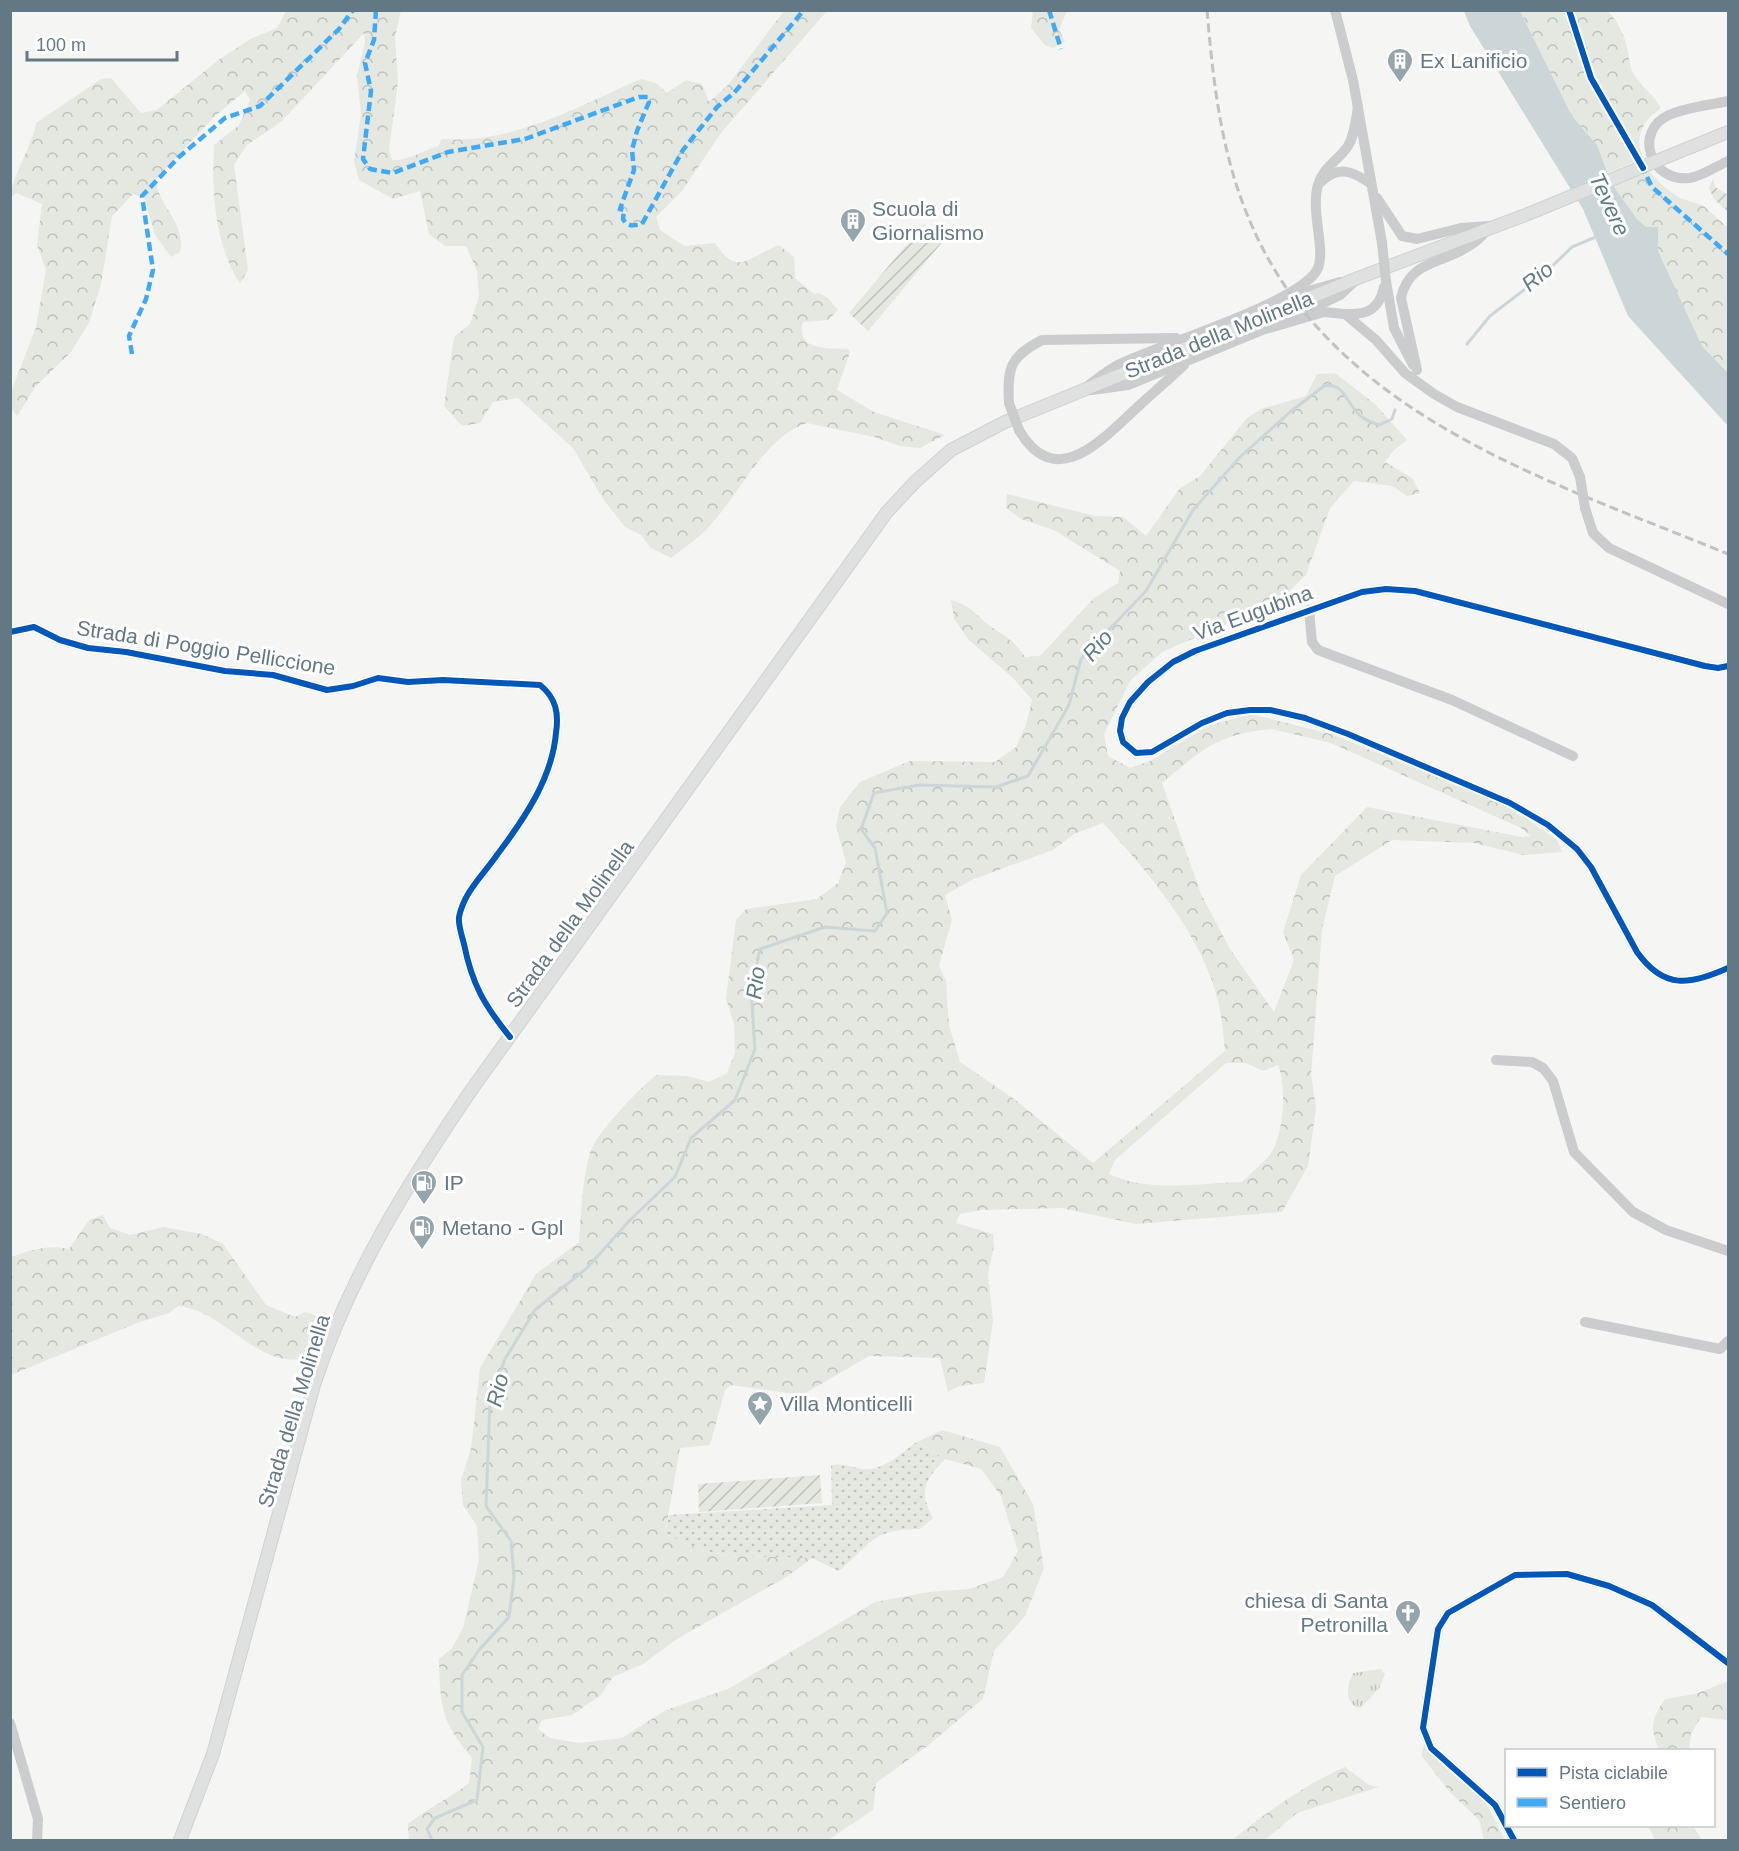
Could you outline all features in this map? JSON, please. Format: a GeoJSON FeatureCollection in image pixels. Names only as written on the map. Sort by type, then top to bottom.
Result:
{"type":"FeatureCollection","features":[{"type":"Feature","properties":{"kind":"main road","name":"Strada della Molinella"},"geometry":{"type":"LineString","coordinates":[[180,1840],[213,1754],[314,1385],[331,1333],[380,1233],[439,1138],[510,1037],[887,512],[915,482],[951,450],[1005,422],[1358,278],[1528,214],[1728,132]]}},
{"type":"Feature","properties":{"kind":"street"},"geometry":{"type":"LineString","coordinates":[[1335,10],[1358,106],[1394,328],[1404,351],[1417,369]]}},
{"type":"Feature","properties":{"kind":"street"},"geometry":{"type":"LineString","coordinates":[[1728,100],[1669,115],[1656,124],[1650,137],[1650,150],[1655,165],[1664,173],[1675,178],[1692,178],[1728,161]]}},
{"type":"Feature","properties":{"kind":"street"},"geometry":{"type":"LineString","coordinates":[[1183,338],[1254,310],[1301,286],[1317,269],[1321,260],[1314,210],[1317,187],[1322,172],[1347,147],[1353,134],[1358,106]]}},
{"type":"Feature","properties":{"kind":"street"},"geometry":{"type":"LineString","coordinates":[[1317,187],[1329,175],[1345,170],[1354,172],[1372,188],[1402,236],[1417,239],[1461,228],[1492,226]]}},
{"type":"Feature","properties":{"kind":"street","name":"Strada della Molinella"},"geometry":{"type":"LineString","coordinates":[[1434,394],[1417,369],[1401,298],[1403,286],[1415,270],[1468,247],[1492,226]]}},
{"type":"Feature","properties":{"kind":"street","name":"Strada della Molinella"},"geometry":{"type":"LineString","coordinates":[[1254,310],[1320,286],[1358,278]]}},
{"type":"Feature","properties":{"kind":"street","name":"Strada della Molinella"},"geometry":{"type":"LineString","coordinates":[[1262,330],[1324,304],[1340,295],[1358,278]]}},
{"type":"Feature","properties":{"kind":"street"},"geometry":{"type":"LineString","coordinates":[[1193,358],[1262,330],[1324,312],[1362,315],[1373,310],[1382,296],[1386,281]]}},
{"type":"Feature","properties":{"kind":"street"},"geometry":{"type":"LineString","coordinates":[[1345,314],[1376,340],[1405,373],[1434,394],[1457,407],[1554,444],[1572,458],[1580,477],[1585,508],[1593,533],[1609,548],[1728,604]]}},
{"type":"Feature","properties":{"kind":"street","name":"Strada della Molinella"},"geometry":{"type":"LineString","coordinates":[[1080,391],[1115,367],[1183,338]]}},
{"type":"Feature","properties":{"kind":"street","name":"Strada della Molinella"},"geometry":{"type":"LineString","coordinates":[[1183,338],[1042,340],[1026,349],[1011,363],[1008,380],[1009,402],[1019,430],[1029,448],[1045,457],[1062,459],[1081,455],[1099,443],[1193,358]]}},
{"type":"Feature","properties":{"kind":"street","name":"Strada della Molinella"},"geometry":{"type":"LineString","coordinates":[[1080,391],[1128,385],[1193,358]]}},
{"type":"Feature","properties":{"kind":"street","name":"Via Eugubina"},"geometry":{"type":"LineString","coordinates":[[1728,666],[1718,668],[1705,666],[1415,591],[1386,589],[1362,592],[1309,610],[1173,662],[1148,682],[1131,702],[1120,731],[1126,747],[1136,753],[1152,752],[1202,723],[1227,713],[1270,710],[1305,718],[1510,803],[1548,825],[1576,849],[1591,867],[1637,952],[1645,963],[1661,976],[1669,980],[1693,981],[1728,968]]}},
{"type":"Feature","properties":{"kind":"street","name":"Via Eugubina"},"geometry":{"type":"LineString","coordinates":[[1309,610],[1312,642],[1318,650],[1452,700],[1573,756]]}},
{"type":"Feature","properties":{"kind":"street","name":"Strada di Poggio Pelliccione"},"geometry":{"type":"LineString","coordinates":[[10,632],[34,627],[60,640],[88,648],[126,652],[225,671],[273,675],[327,690],[353,686],[378,678],[408,682],[443,680],[540,685],[547,690],[553,695],[558,719],[555,747],[545,780],[521,822],[468,891],[459,918],[470,974],[484,1005],[510,1037]]}},
{"type":"Feature","properties":{"kind":"street"},"geometry":{"type":"LineString","coordinates":[[1496,1060],[1532,1062],[1543,1068],[1553,1081],[1574,1152],[1633,1212],[1666,1230],[1728,1251]]}},
{"type":"Feature","properties":{"kind":"street"},"geometry":{"type":"LineString","coordinates":[[1585,1322],[1720,1349],[1728,1341]]}},
{"type":"Feature","properties":{"kind":"street"},"geometry":{"type":"LineString","coordinates":[[1505,1823],[1495,1805],[1431,1748],[1425,1738],[1423,1728],[1438,1629],[1448,1613],[1515,1575],[1567,1574],[1609,1586],[1652,1605],[1728,1663]]}},
{"type":"Feature","properties":{"kind":"street"},"geometry":{"type":"LineString","coordinates":[[10,1723],[38,1819],[37,1840]]}},
{"type":"Feature","properties":{"kind":"green space"},"geometry":{"type":"Polygon","coordinates":[[[286,11],[401,11],[395,37],[398,82],[389,150],[392,160],[398,160],[438,146],[442,139],[494,136],[519,130],[569,112],[641,79],[656,83],[667,93],[686,80],[702,84],[709,102],[728,85],[784,11],[827,11],[721,133],[682,191],[656,217],[660,230],[684,246],[715,243],[723,254],[737,262],[744,262],[779,245],[794,257],[795,278],[814,294],[819,293],[828,298],[838,310],[828,320],[803,322],[802,332],[804,339],[816,346],[848,349],[850,352],[837,390],[874,412],[945,435],[920,448],[900,446],[874,437],[807,423],[792,430],[766,452],[709,527],[671,558],[651,548],[641,535],[625,527],[603,499],[573,448],[518,398],[493,402],[480,423],[462,426],[444,406],[454,337],[470,324],[479,296],[477,271],[466,246],[445,246],[429,234],[420,191],[393,199],[359,180],[354,161],[361,115],[357,75],[365,42],[364,33],[281,122],[247,145],[234,165],[248,270],[240,284],[231,268],[216,217],[213,163],[214,145],[239,125],[250,100],[245,91],[215,116],[156,179],[161,197],[179,231],[180,252],[171,257],[155,235],[145,199],[133,194],[112,216],[101,284],[89,323],[71,352],[36,386],[17,416],[11,408],[11,392],[36,327],[46,270],[37,245],[42,204],[16,193],[11,197],[14,182],[36,123],[101,79],[111,78],[141,113],[157,110],[217,61],[252,38],[277,28],[286,11]]]}},
{"type":"Feature","properties":{"kind":"green space"},"geometry":{"type":"Polygon","coordinates":[[[1033,11],[1067,11],[1059,30],[1065,41],[1053,48],[1045,45],[1031,28],[1033,11]]]}},
{"type":"Feature","properties":{"kind":"green space"},"geometry":{"type":"Polygon","coordinates":[[[1520,11],[1608,11],[1611,14],[1624,38],[1634,76],[1661,108],[1649,118],[1642,129],[1639,143],[1643,158],[1608,173],[1597,145],[1572,116],[1520,11]]]}},
{"type":"Feature","properties":{"kind":"green space"},"geometry":{"type":"Polygon","coordinates":[[[1648,170],[1663,186],[1678,197],[1704,206],[1728,228],[1728,373],[1702,346],[1658,251],[1658,227],[1646,227],[1637,219],[1612,184],[1648,170]]]}},
{"type":"Feature","properties":{"kind":"green space"},"geometry":{"type":"Polygon","coordinates":[[[1713,179],[1715,187],[1728,195],[1728,212],[1714,199],[1709,188],[1713,179]]]}},
{"type":"Feature","properties":{"kind":"green space"},"geometry":{"type":"Polygon","coordinates":[[[924,224],[944,240],[868,331],[849,313],[924,224]]]}},
{"type":"Feature","properties":{"kind":"green space"},"geometry":{"type":"Polygon","coordinates":[[[1335,373],[1376,405],[1407,440],[1394,450],[1385,462],[1412,478],[1420,493],[1407,496],[1392,486],[1354,481],[1330,508],[1306,575],[1278,602],[1162,652],[1130,681],[1104,734],[1108,756],[1130,768],[1150,761],[1208,726],[1251,714],[1331,734],[1509,806],[1557,840],[1562,852],[1523,855],[1474,843],[1392,840],[1335,876],[1322,930],[1311,1075],[1316,1108],[1308,1166],[1282,1212],[1136,1224],[1061,1208],[981,1210],[960,1214],[956,1223],[993,1234],[994,1246],[988,1274],[993,1320],[984,1383],[959,1386],[948,1392],[940,1358],[869,1356],[802,1395],[731,1385],[725,1390],[710,1445],[680,1448],[665,1534],[700,1550],[729,1556],[812,1558],[788,1576],[677,1639],[643,1664],[613,1677],[601,1695],[572,1715],[542,1720],[538,1729],[550,1738],[579,1743],[622,1738],[666,1710],[728,1689],[875,1602],[929,1592],[969,1589],[1003,1577],[1018,1551],[1001,1496],[981,1469],[945,1459],[917,1442],[942,1430],[1000,1447],[1033,1504],[1044,1568],[1025,1616],[994,1651],[983,1699],[930,1744],[876,1783],[873,1810],[828,1840],[409,1840],[408,1824],[469,1783],[472,1758],[454,1734],[444,1713],[440,1690],[439,1659],[452,1648],[463,1628],[479,1560],[477,1526],[463,1505],[461,1480],[471,1449],[480,1368],[536,1274],[579,1242],[585,1175],[590,1153],[600,1134],[639,1090],[656,1075],[687,1076],[709,1082],[727,1073],[735,1053],[734,1023],[726,999],[736,920],[746,909],[817,899],[838,883],[846,862],[836,826],[840,807],[860,782],[910,761],[995,762],[1016,747],[1026,724],[1032,700],[1013,678],[969,640],[954,619],[951,600],[973,611],[1013,643],[1025,657],[1040,656],[1094,598],[1118,583],[1120,571],[1054,530],[1021,519],[1006,508],[1007,494],[1095,516],[1123,517],[1146,536],[1180,488],[1200,476],[1247,418],[1261,409],[1306,396],[1317,374],[1335,373]],[[1272,729],[1253,731],[1224,739],[1200,752],[1162,783],[1201,894],[1230,949],[1274,1012],[1294,960],[1283,932],[1301,875],[1367,807],[1522,837],[1531,836],[1521,828],[1331,743],[1272,729]],[[1103,823],[1074,834],[1053,850],[974,879],[945,895],[952,920],[939,966],[946,981],[949,1025],[960,1062],[1014,1099],[1093,1163],[1225,1051],[1221,1014],[1211,978],[1191,936],[1178,916],[1150,877],[1103,823]],[[1226,1063],[1115,1160],[1109,1174],[1140,1183],[1174,1186],[1242,1182],[1269,1156],[1278,1137],[1283,1098],[1278,1065],[1263,1071],[1246,1063],[1226,1063]]]}},
{"type":"Feature","properties":{"kind":"green space"},"geometry":{"type":"Polygon","coordinates":[[[103,1215],[110,1228],[130,1235],[163,1227],[202,1234],[223,1244],[266,1305],[295,1317],[305,1312],[320,1317],[322,1330],[308,1358],[289,1359],[273,1356],[212,1318],[196,1310],[178,1306],[169,1313],[137,1323],[11,1375],[11,1257],[47,1247],[69,1249],[89,1220],[103,1215]]]}},
{"type":"Feature","properties":{"kind":"green space"},"geometry":{"type":"Polygon","coordinates":[[[917,1442],[945,1459],[928,1480],[926,1486],[926,1500],[933,1518],[920,1529],[892,1531],[874,1539],[839,1571],[812,1558],[730,1556],[700,1550],[665,1534],[669,1515],[832,1505],[831,1465],[863,1469],[878,1467],[917,1442]]]}},
{"type":"Feature","properties":{"kind":"green space"},"geometry":{"type":"Polygon","coordinates":[[[820,1475],[822,1503],[699,1512],[698,1484],[820,1475]]]}},
{"type":"Feature","properties":{"kind":"green space"},"geometry":{"type":"Polygon","coordinates":[[[1381,1669],[1385,1674],[1380,1687],[1361,1708],[1355,1707],[1348,1695],[1353,1673],[1381,1669]]]}},
{"type":"Feature","properties":{"kind":"green space"},"geometry":{"type":"Polygon","coordinates":[[[1728,1681],[1728,1720],[1701,1717],[1691,1734],[1689,1749],[1659,1749],[1653,1724],[1665,1699],[1695,1694],[1728,1681]]]}},
{"type":"Feature","properties":{"kind":"green space"},"geometry":{"type":"Polygon","coordinates":[[[1424,1745],[1469,1786],[1489,1808],[1505,1840],[1484,1840],[1479,1820],[1449,1791],[1421,1755],[1424,1745]]]}},
{"type":"Feature","properties":{"kind":"green space"},"geometry":{"type":"Polygon","coordinates":[[[1345,1767],[1369,1785],[1379,1787],[1297,1813],[1265,1840],[1233,1840],[1286,1800],[1345,1767]]]}},
{"type":"Feature","properties":{"kind":"green space"},"geometry":{"type":"Polygon","coordinates":[[[1648,1827],[1694,1827],[1702,1840],[1655,1840],[1648,1827]]]}},
{"type":"Feature","properties":{"kind":"water","name":"Tevere"},"geometry":{"type":"Polygon","coordinates":[[[1464,11],[1520,11],[1572,116],[1597,145],[1612,184],[1637,219],[1646,227],[1658,227],[1658,251],[1702,346],[1728,373],[1728,426],[1628,316],[1583,209],[1470,26],[1464,11]]]}},
{"type":"Feature","properties":{"kind":"waterway","name":"Rio"},"geometry":{"type":"LineString","coordinates":[[1467,344],[1490,316],[1542,276],[1572,247],[1598,236]]}},
{"type":"Feature","properties":{"kind":"waterway","name":"Rio"},"geometry":{"type":"LineString","coordinates":[[432,1840],[427,1829],[435,1818],[477,1800],[483,1747],[462,1712],[462,1675],[479,1650],[509,1617],[514,1577],[511,1541],[486,1506],[490,1401],[505,1359],[535,1310],[587,1268],[630,1220],[675,1177],[691,1138],[735,1100],[755,1049],[751,990],[760,949],[825,927],[875,931],[887,913],[875,848],[861,829],[874,793],[919,785],[996,787],[1028,776],[1069,705],[1081,659],[1146,591],[1193,510],[1240,457],[1290,412],[1324,386],[1331,386],[1342,391],[1357,413],[1373,423],[1379,425],[1392,419],[1395,410]]}},
{"type":"Feature","properties":{"kind":"railway"},"geometry":{"type":"LineString","coordinates":[[1207,10],[1220,116],[1239,194],[1249,219],[1285,287],[1333,344],[1389,392],[1451,432],[1519,467],[1589,498],[1728,554]]}},
{"type":"Feature","properties":{"kind":"marked path"},"geometry":{"type":"LineString","coordinates":[[132,354],[129,336],[146,299],[153,270],[142,196],[179,157],[225,118],[260,106],[339,29],[353,10]]}},
{"type":"Feature","properties":{"kind":"marked path"},"geometry":{"type":"LineString","coordinates":[[376,10],[374,40],[365,63],[371,91],[363,159],[370,169],[393,173],[448,152],[525,139],[639,97],[648,97],[649,102],[632,150],[634,170],[620,209],[624,210],[623,219],[629,225],[642,224],[683,150],[717,107],[734,93],[804,10]]}},
{"type":"Feature","properties":{"kind":"marked path"},"geometry":{"type":"LineString","coordinates":[[1049,10],[1061,49]]}},
{"type":"Feature","properties":{"kind":"marked path"},"geometry":{"type":"LineString","coordinates":[[1641,165],[1652,187],[1728,254]]}},
{"type":"Feature","properties":{"kind":"cycle path"},"geometry":{"type":"LineString","coordinates":[[1569,10],[1591,78],[1643,168]]}},
{"type":"Feature","properties":{"kind":"cycle path"},"geometry":{"type":"LineString","coordinates":[[1728,666],[1718,668],[1705,666],[1415,591],[1386,589],[1362,592],[1195,651],[1173,662],[1148,682],[1130,702],[1122,718],[1120,731],[1123,742],[1136,753],[1152,752],[1202,723],[1227,713],[1270,710],[1305,718],[1348,734],[1510,803],[1548,825],[1577,849],[1591,867],[1637,952],[1657,973],[1678,981],[1702,978],[1728,968]]}},
{"type":"Feature","properties":{"kind":"cycle path"},"geometry":{"type":"LineString","coordinates":[[10,632],[34,627],[60,640],[88,648],[126,652],[225,671],[273,675],[327,690],[353,686],[378,678],[408,682],[443,680],[540,685],[550,695],[557,719],[549,766],[535,798],[470,892],[459,917],[467,958],[475,983],[493,1015],[510,1037]]}},
{"type":"Feature","properties":{"kind":"cycle path"},"geometry":{"type":"LineString","coordinates":[[1505,1823],[1495,1805],[1431,1748],[1423,1728],[1438,1629],[1448,1613],[1515,1575],[1567,1574],[1609,1586],[1652,1605],[1728,1663]]}},
{"type":"Feature","properties":{"kind":"cycle path"},"geometry":{"type":"LineString","coordinates":[[1507,1827],[1514,1840]]}},
{"type":"Feature","properties":{"kind":"place","name":"Ex Lanificio"},"geometry":{"type":"Point","coordinates":[1400,84]}},
{"type":"Feature","properties":{"kind":"place","name":"Scuola di Giornalismo"},"geometry":{"type":"Point","coordinates":[853,244]}},
{"type":"Feature","properties":{"kind":"place","name":"IP"},"geometry":{"type":"Point","coordinates":[424,1206]}},
{"type":"Feature","properties":{"kind":"place","name":"Metano - Gpl"},"geometry":{"type":"Point","coordinates":[422,1251]}},
{"type":"Feature","properties":{"kind":"place","name":"Villa Monticelli"},"geometry":{"type":"Point","coordinates":[760,1427]}},
{"type":"Feature","properties":{"kind":"place","name":"chiesa di Santa Petronilla"},"geometry":{"type":"Point","coordinates":[1408,1636]}}]}
